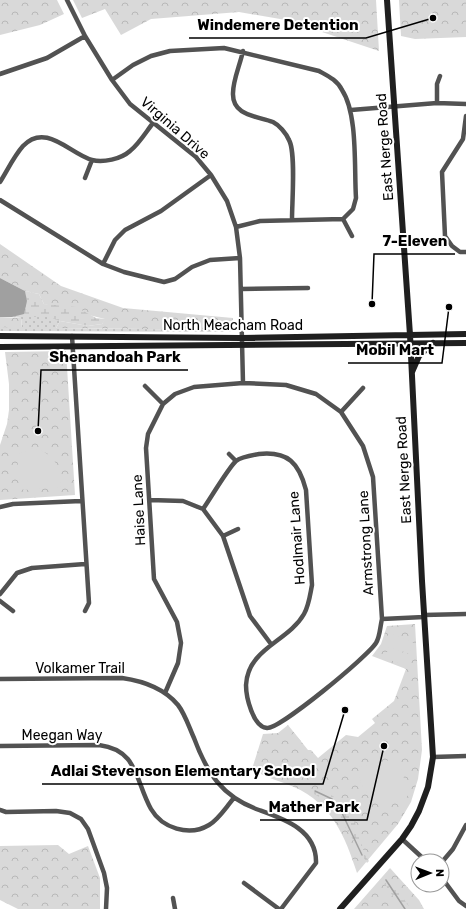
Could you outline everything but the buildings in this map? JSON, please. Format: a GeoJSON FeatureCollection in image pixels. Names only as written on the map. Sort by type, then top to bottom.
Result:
{"type":"FeatureCollection","features":[{"type":"Feature","properties":{"kind":"main road","name":"East Nerge Road"},"geometry":{"type":"LineString","coordinates":[[340,909],[402,838],[419,811],[428,786],[433,757],[424,616],[410,335],[387,0]]}},
{"type":"Feature","properties":{"kind":"main road","name":"North Meacham Road"},"geometry":{"type":"LineString","coordinates":[[0,336],[241,338],[466,334]]}},
{"type":"Feature","properties":{"kind":"main road"},"geometry":{"type":"LineString","coordinates":[[412,373],[419,356],[433,343]]}},
{"type":"Feature","properties":{"kind":"main road","name":"North Meacham Road"},"geometry":{"type":"LineString","coordinates":[[0,347],[466,343]]}},
{"type":"Feature","properties":{"kind":"street","name":"Virginia Drive"},"geometry":{"type":"LineString","coordinates":[[67,0],[85,36],[112,80],[130,104],[196,157],[211,174],[227,201],[236,227],[240,258],[243,384]]}},
{"type":"Feature","properties":{"kind":"street"},"geometry":{"type":"LineString","coordinates":[[0,74],[47,58],[85,36]]}},
{"type":"Feature","properties":{"kind":"street"},"geometry":{"type":"LineString","coordinates":[[112,80],[151,56],[170,51],[224,48],[319,71],[332,78],[342,88],[351,110],[356,198],[353,209],[343,219],[292,219],[260,221],[236,227]]}},
{"type":"Feature","properties":{"kind":"street"},"geometry":{"type":"LineString","coordinates":[[243,52],[233,93],[234,105],[244,114],[274,123],[283,130],[290,141],[292,152],[292,219]]}},
{"type":"Feature","properties":{"kind":"street"},"geometry":{"type":"LineString","coordinates":[[437,103],[437,84],[440,76]]}},
{"type":"Feature","properties":{"kind":"street"},"geometry":{"type":"LineString","coordinates":[[351,110],[437,103],[466,104]]}},
{"type":"Feature","properties":{"kind":"street"},"geometry":{"type":"LineString","coordinates":[[466,116],[463,138],[442,172],[446,236],[452,246],[460,252],[466,252]]}},
{"type":"Feature","properties":{"kind":"street"},"geometry":{"type":"LineString","coordinates":[[0,182],[24,146],[33,140],[42,137],[55,139],[92,160],[107,160],[120,157],[130,151],[153,123]]}},
{"type":"Feature","properties":{"kind":"street"},"geometry":{"type":"LineString","coordinates":[[85,178],[92,160]]}},
{"type":"Feature","properties":{"kind":"street"},"geometry":{"type":"LineString","coordinates":[[103,264],[115,240],[125,230],[161,211],[211,174]]}},
{"type":"Feature","properties":{"kind":"street"},"geometry":{"type":"LineString","coordinates":[[0,200],[103,264],[124,272],[164,282],[175,279],[192,267],[210,260],[240,258]]}},
{"type":"Feature","properties":{"kind":"street"},"geometry":{"type":"LineString","coordinates":[[343,219],[352,236]]}},
{"type":"Feature","properties":{"kind":"street"},"geometry":{"type":"LineString","coordinates":[[241,289],[308,288]]}},
{"type":"Feature","properties":{"kind":"street"},"geometry":{"type":"LineString","coordinates":[[72,336],[85,564],[89,603],[85,611]]}},
{"type":"Feature","properties":{"kind":"street","name":"Haise Lane"},"geometry":{"type":"LineString","coordinates":[[165,693],[178,663],[181,643],[177,622],[154,579],[146,448],[148,434],[152,422],[163,404],[175,394],[194,387],[243,384]]}},
{"type":"Feature","properties":{"kind":"street","name":"Armstrong Lane"},"geometry":{"type":"LineString","coordinates":[[243,384],[286,385],[316,394],[341,412],[363,446],[373,477],[382,619],[378,641],[370,651],[287,719],[275,727],[265,728]]}},
{"type":"Feature","properties":{"kind":"street"},"geometry":{"type":"LineString","coordinates":[[145,386],[163,404]]}},
{"type":"Feature","properties":{"kind":"street"},"geometry":{"type":"LineString","coordinates":[[341,412],[362,388]]}},
{"type":"Feature","properties":{"kind":"street","name":"Hodlmair Lane"},"geometry":{"type":"LineString","coordinates":[[236,461],[254,454],[271,453],[285,455],[296,466],[302,476],[306,490],[312,585],[310,600],[304,615],[292,628],[256,658],[248,673],[246,684],[246,695],[257,724],[265,728]]}},
{"type":"Feature","properties":{"kind":"street"},"geometry":{"type":"LineString","coordinates":[[203,509],[236,461],[229,454]]}},
{"type":"Feature","properties":{"kind":"street"},"geometry":{"type":"LineString","coordinates":[[150,500],[183,501],[203,509],[223,536],[250,616],[271,644]]}},
{"type":"Feature","properties":{"kind":"street"},"geometry":{"type":"LineString","coordinates":[[0,507],[13,504],[81,501]]}},
{"type":"Feature","properties":{"kind":"street"},"geometry":{"type":"LineString","coordinates":[[223,536],[238,529]]}},
{"type":"Feature","properties":{"kind":"street"},"geometry":{"type":"LineString","coordinates":[[0,594],[17,573],[32,568],[85,564]]}},
{"type":"Feature","properties":{"kind":"street"},"geometry":{"type":"LineString","coordinates":[[0,600],[13,611]]}},
{"type":"Feature","properties":{"kind":"street"},"geometry":{"type":"LineString","coordinates":[[382,619],[466,614]]}},
{"type":"Feature","properties":{"kind":"street","name":"Volkamer Trail"},"geometry":{"type":"LineString","coordinates":[[0,679],[122,678],[138,680],[150,684],[165,693],[181,710],[209,772],[220,786],[234,798],[248,806],[291,822],[303,832],[312,843],[316,855],[316,863],[280,909]]}},
{"type":"Feature","properties":{"kind":"street","name":"Meegan Way"},"geometry":{"type":"LineString","coordinates":[[0,746],[99,745],[115,749],[128,759],[135,769],[151,809],[160,821],[172,827],[184,830],[196,830],[209,825],[219,816],[234,798]]}},
{"type":"Feature","properties":{"kind":"street"},"geometry":{"type":"LineString","coordinates":[[433,757],[466,756]]}},
{"type":"Feature","properties":{"kind":"street"},"geometry":{"type":"LineString","coordinates":[[0,810],[6,812],[56,811],[70,813],[80,818],[88,829],[104,872],[107,888],[106,909]]}},
{"type":"Feature","properties":{"kind":"street"},"geometry":{"type":"LineString","coordinates":[[450,853],[454,849],[466,825]]}},
{"type":"Feature","properties":{"kind":"street"},"geometry":{"type":"LineString","coordinates":[[402,838],[418,853]]}},
{"type":"Feature","properties":{"kind":"street"},"geometry":{"type":"LineString","coordinates":[[244,883],[280,909]]}},
{"type":"Feature","properties":{"kind":"street"},"geometry":{"type":"LineString","coordinates":[[450,889],[459,901],[466,906]]}},
{"type":"Feature","properties":{"kind":"street"},"geometry":{"type":"LineString","coordinates":[[173,898],[175,909]]}},
{"type":"Feature","properties":{"kind":"green space"},"geometry":{"type":"Polygon","coordinates":[[[0,0],[57,0],[64,14],[40,25],[0,35],[0,0]]]}},
{"type":"Feature","properties":{"kind":"green space"},"geometry":{"type":"Polygon","coordinates":[[[73,0],[376,0],[379,51],[286,20],[239,12],[151,19],[121,35],[105,9],[82,18],[73,0]]]}},
{"type":"Feature","properties":{"kind":"green space"},"geometry":{"type":"Polygon","coordinates":[[[399,0],[466,0],[466,37],[415,39],[401,36],[399,0]]]}},
{"type":"Feature","properties":{"kind":"green space"},"geometry":{"type":"Polygon","coordinates":[[[0,244],[61,286],[123,308],[233,318],[231,330],[56,328],[60,321],[88,326],[102,324],[105,319],[44,304],[39,294],[25,291],[0,278],[0,244]]]}},
{"type":"Feature","properties":{"kind":"green space"},"geometry":{"type":"Polygon","coordinates":[[[25,291],[60,321],[56,328],[231,330],[230,332],[0,331],[0,327],[22,327],[21,318],[12,317],[18,316],[27,301],[25,291]]]}},
{"type":"Feature","properties":{"kind":"green space"},"geometry":{"type":"Polygon","coordinates":[[[25,291],[39,294],[44,304],[76,307],[96,318],[106,319],[102,324],[88,326],[60,321],[49,317],[12,317],[24,313],[27,301],[25,291]]]}},
{"type":"Feature","properties":{"kind":"green space"},"geometry":{"type":"Polygon","coordinates":[[[0,317],[21,318],[22,328],[0,327],[0,317]]]}},
{"type":"Feature","properties":{"kind":"green space"},"geometry":{"type":"Polygon","coordinates":[[[66,351],[75,495],[0,500],[0,445],[7,424],[9,410],[9,384],[5,352],[66,351]]]}},
{"type":"Feature","properties":{"kind":"green space"},"geometry":{"type":"Polygon","coordinates":[[[32,448],[46,453],[55,462],[60,473],[61,487],[24,490],[20,488],[17,455],[32,448]]]}},
{"type":"Feature","properties":{"kind":"green space"},"geometry":{"type":"Polygon","coordinates":[[[415,624],[422,750],[418,779],[411,802],[398,824],[357,873],[342,834],[335,822],[318,802],[294,787],[252,769],[263,734],[278,733],[288,725],[308,750],[311,750],[318,758],[346,735],[358,737],[375,723],[372,719],[394,701],[406,669],[372,656],[381,644],[387,626],[415,624]]]}},
{"type":"Feature","properties":{"kind":"green space"},"geometry":{"type":"Polygon","coordinates":[[[389,633],[414,643],[409,654],[384,644],[389,633]]]}},
{"type":"Feature","properties":{"kind":"green space"},"geometry":{"type":"Polygon","coordinates":[[[389,647],[404,653],[400,664],[385,658],[389,647]]]}},
{"type":"Feature","properties":{"kind":"green space"},"geometry":{"type":"Polygon","coordinates":[[[294,733],[301,741],[294,747],[287,738],[294,733]]]}},
{"type":"Feature","properties":{"kind":"green space"},"geometry":{"type":"Polygon","coordinates":[[[395,760],[401,766],[408,795],[406,798],[397,802],[388,803],[373,798],[367,792],[359,777],[359,767],[395,760]]]}},
{"type":"Feature","properties":{"kind":"green space"},"geometry":{"type":"Polygon","coordinates":[[[319,788],[336,798],[355,823],[365,855],[369,861],[367,863],[330,803],[314,794],[314,791],[319,788]]]}},
{"type":"Feature","properties":{"kind":"green space"},"geometry":{"type":"Polygon","coordinates":[[[58,845],[69,854],[88,846],[100,878],[100,909],[18,909],[0,900],[0,846],[58,845]]]}},
{"type":"Feature","properties":{"kind":"green space"},"geometry":{"type":"Polygon","coordinates":[[[390,868],[410,890],[410,893],[413,893],[419,900],[424,909],[354,909],[390,868]]]}},
{"type":"Feature","properties":{"kind":"green space"},"geometry":{"type":"Polygon","coordinates":[[[386,875],[411,909],[401,909],[382,879],[386,875]]]}},
{"type":"Feature","properties":{"kind":"shaded area"},"geometry":{"type":"Polygon","coordinates":[[[0,278],[25,291],[27,301],[24,314],[12,317],[0,317],[0,278]]]}},
{"type":"Feature","properties":{"kind":"waterway"},"geometry":{"type":"LineString","coordinates":[[315,791],[332,799],[342,813],[362,855]]}},
{"type":"Feature","properties":{"kind":"waterway"},"geometry":{"type":"LineString","coordinates":[[386,880],[405,909]]}},
{"type":"Feature","properties":{"kind":"place","name":"Windemere Detention"},"geometry":{"type":"Point","coordinates":[433,18]}},
{"type":"Feature","properties":{"kind":"place","name":"7-Eleven"},"geometry":{"type":"Point","coordinates":[372,304]}},
{"type":"Feature","properties":{"kind":"place","name":"Mobil Mart"},"geometry":{"type":"Point","coordinates":[449,307]}},
{"type":"Feature","properties":{"kind":"place","name":"Shenandoah Park"},"geometry":{"type":"Point","coordinates":[38,431]}},
{"type":"Feature","properties":{"kind":"place","name":"Adlai Stevenson Elementary School"},"geometry":{"type":"Point","coordinates":[345,710]}},
{"type":"Feature","properties":{"kind":"place","name":"Mather Park"},"geometry":{"type":"Point","coordinates":[384,746]}}]}
